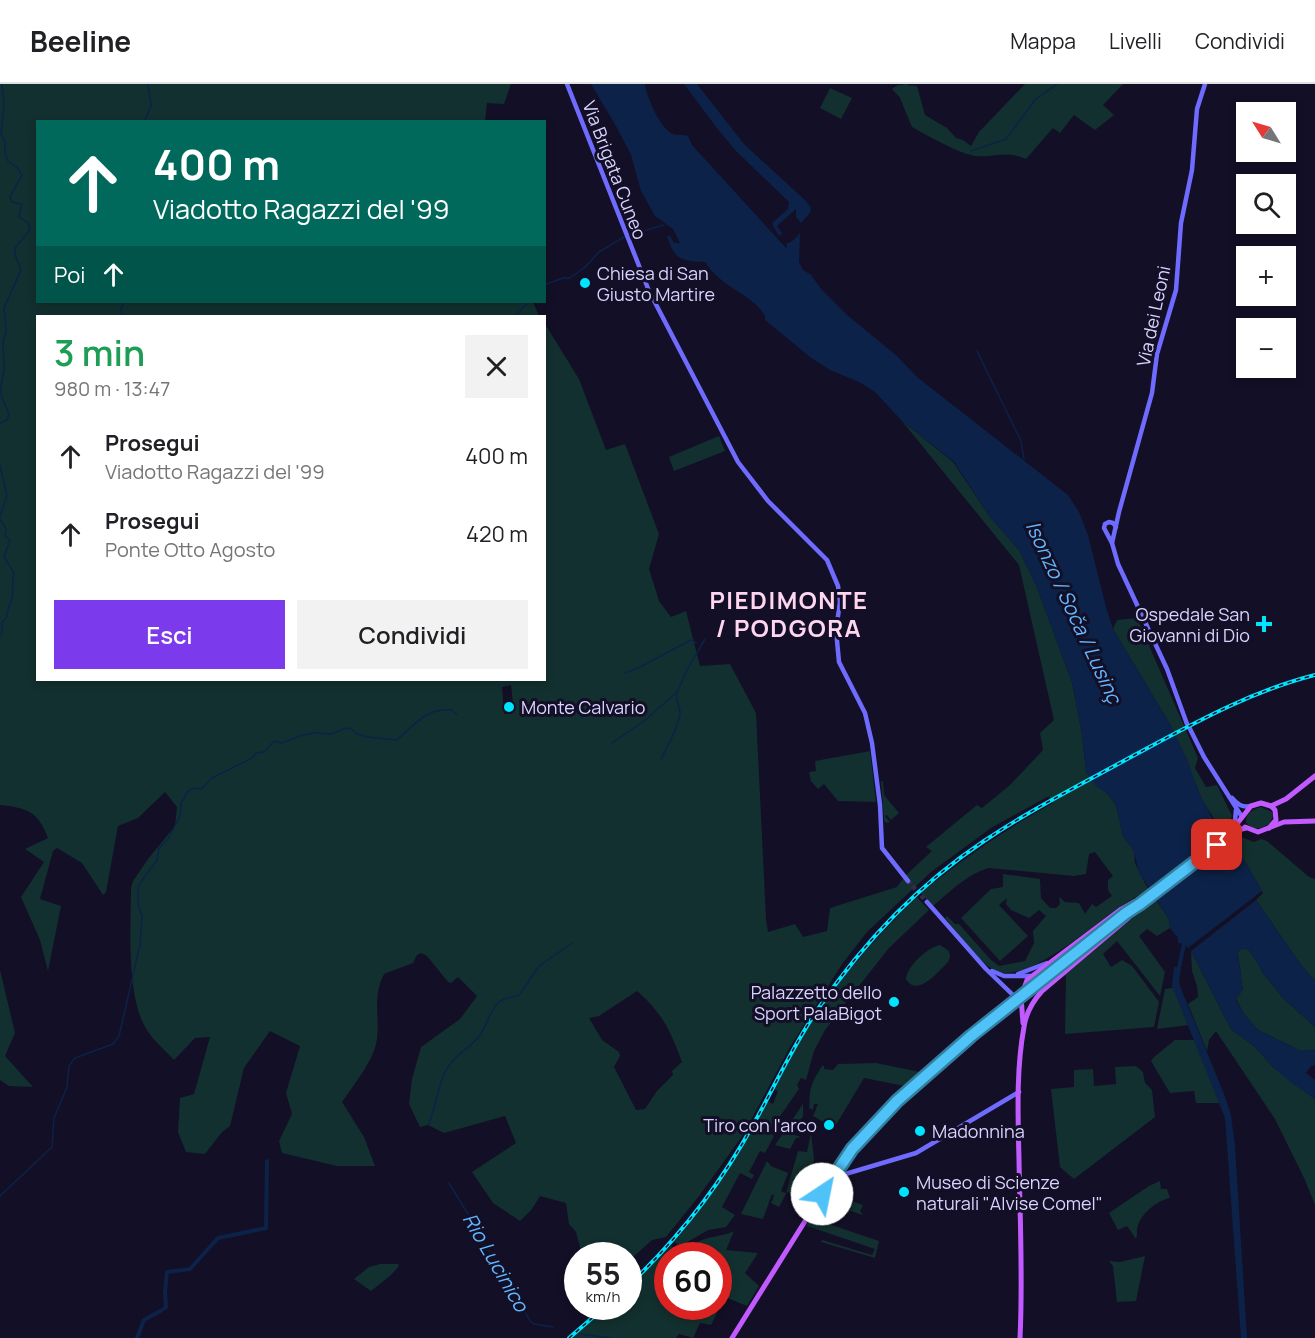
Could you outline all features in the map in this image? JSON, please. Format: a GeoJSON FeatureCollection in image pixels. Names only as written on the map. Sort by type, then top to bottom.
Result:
{"type":"FeatureCollection","features":[{"type":"Feature","properties":{"kind":"main road","name":"Via Brigata Cuneo"},"geometry":{"type":"LineString","coordinates":[[567,84],[653,299],[743,470],[768,501],[827,560],[838,586],[840,602],[836,630],[839,662],[866,713],[872,743],[882,848],[908,881]]}},
{"type":"Feature","properties":{"kind":"main road","name":"Via dei Leoni"},"geometry":{"type":"LineString","coordinates":[[1114,525],[1152,393],[1157,354],[1176,290],[1181,223],[1192,170],[1198,102],[1205,85]]}},
{"type":"Feature","properties":{"kind":"main road"},"geometry":{"type":"LineString","coordinates":[[1112,543],[1114,525],[1106,524],[1104,528],[1112,543],[1118,564],[1167,669],[1188,725],[1204,757],[1237,804],[1244,807],[1261,803],[1275,810],[1276,820],[1269,828]]}},
{"type":"Feature","properties":{"kind":"main road"},"geometry":{"type":"LineString","coordinates":[[1107,532],[1113,533]]}},
{"type":"Feature","properties":{"kind":"main road"},"geometry":{"type":"LineString","coordinates":[[1271,806],[1287,799],[1315,776]]}},
{"type":"Feature","properties":{"kind":"main road"},"geometry":{"type":"LineString","coordinates":[[1228,793],[1246,828]]}},
{"type":"Feature","properties":{"kind":"main road"},"geometry":{"type":"LineString","coordinates":[[732,1338],[832,1178],[873,1125],[971,1036],[1232,830],[1251,806]]}},
{"type":"Feature","properties":{"kind":"main road"},"geometry":{"type":"LineString","coordinates":[[1232,830],[1236,810]]}},
{"type":"Feature","properties":{"kind":"main road"},"geometry":{"type":"LineString","coordinates":[[1232,830],[1246,828],[1258,832],[1284,822],[1315,821]]}},
{"type":"Feature","properties":{"kind":"main road"},"geometry":{"type":"LineString","coordinates":[[927,902],[986,969],[1022,1005]]}},
{"type":"Feature","properties":{"kind":"main road"},"geometry":{"type":"LineString","coordinates":[[1020,1338],[1023,1289],[1019,1092],[1023,1027],[1021,998],[1024,985],[1047,963],[1119,910],[1139,902]]}},
{"type":"Feature","properties":{"kind":"main road"},"geometry":{"type":"LineString","coordinates":[[1023,1027],[1036,997],[1128,918],[1139,902]]}},
{"type":"Feature","properties":{"kind":"main road"},"geometry":{"type":"LineString","coordinates":[[1016,975],[1047,963]]}},
{"type":"Feature","properties":{"kind":"main road"},"geometry":{"type":"LineString","coordinates":[[986,969],[1004,976],[1031,976],[1043,980],[1042,991]]}},
{"type":"Feature","properties":{"kind":"main road"},"geometry":{"type":"LineString","coordinates":[[1012,994],[1021,998],[1036,997]]}},
{"type":"Feature","properties":{"kind":"main road"},"geometry":{"type":"LineString","coordinates":[[832,1178],[916,1154],[1013,1093],[1019,1092]]}},
{"type":"Feature","properties":{"kind":"green space"},"geometry":{"type":"Polygon","coordinates":[[[0,84],[511,84],[504,104],[487,103],[485,120],[36,120],[36,303],[533,303],[539,315],[36,315],[36,681],[546,681],[546,326],[579,379],[606,450],[625,444],[659,534],[649,569],[659,601],[671,617],[686,611],[700,666],[730,664],[756,713],[768,932],[795,924],[803,937],[827,931],[830,908],[897,887],[905,876],[932,851],[926,847],[977,805],[982,808],[1010,785],[1043,750],[1040,733],[1054,720],[1019,565],[902,421],[953,462],[990,517],[1019,550],[1036,585],[1072,682],[1082,734],[1086,772],[1116,805],[1123,836],[1134,851],[1135,863],[1146,885],[1169,919],[1170,928],[1157,936],[1147,929],[1139,936],[1165,972],[1160,996],[1117,941],[1103,954],[1111,967],[1122,960],[1132,966],[1157,999],[1159,1002],[1154,1027],[1065,1034],[1066,975],[1059,979],[1149,901],[1144,892],[1041,962],[1009,973],[996,971],[983,962],[945,918],[947,916],[955,924],[959,924],[999,966],[1025,961],[1034,943],[1033,931],[1046,916],[1039,910],[1029,918],[1011,910],[1006,904],[1007,898],[999,905],[1028,936],[1000,961],[961,918],[991,889],[1003,887],[1003,874],[1040,879],[1041,898],[1050,908],[1056,908],[1060,904],[1059,897],[1065,902],[1079,903],[1085,914],[1092,904],[1096,907],[1112,896],[1108,890],[1108,880],[1113,876],[1095,852],[1089,854],[1086,874],[1074,876],[988,868],[966,879],[933,906],[921,893],[985,845],[1053,803],[1049,796],[991,828],[931,872],[867,932],[842,964],[790,1047],[743,1135],[666,1237],[652,1240],[642,1249],[642,1242],[579,1242],[576,1232],[569,1224],[566,1203],[540,1196],[532,1209],[520,1221],[493,1203],[472,1172],[516,1143],[505,1116],[444,1133],[428,1125],[420,1127],[409,1104],[412,1079],[421,1047],[460,1019],[477,996],[458,977],[451,983],[448,982],[427,956],[421,953],[417,955],[413,963],[384,974],[377,999],[378,1030],[375,1047],[363,1072],[342,1102],[364,1137],[375,1166],[337,1166],[282,1153],[279,1141],[292,1114],[286,1093],[300,1046],[270,1031],[244,1068],[230,1126],[222,1132],[205,1154],[186,1152],[178,1132],[180,1098],[194,1094],[210,1037],[195,1038],[174,1060],[152,1037],[141,1019],[136,1002],[130,943],[133,881],[175,826],[177,807],[165,792],[138,818],[118,826],[106,892],[103,895],[82,863],[57,848],[53,851],[40,899],[61,906],[48,971],[40,940],[21,897],[44,862],[25,849],[48,838],[36,816],[24,810],[0,805],[0,84]],[[511,685],[502,687],[504,714],[514,712],[511,685]],[[637,991],[599,1016],[589,1018],[602,1040],[619,1052],[620,1056],[614,1067],[636,1110],[645,1109],[657,1091],[673,1075],[672,1071],[682,1062],[665,1023],[637,991]]]}},
{"type":"Feature","properties":{"kind":"green space"},"geometry":{"type":"Polygon","coordinates":[[[901,84],[917,86],[925,115],[971,146],[979,132],[1025,84],[1123,84],[1103,105],[1114,115],[1095,130],[1074,115],[1060,133],[1053,128],[1026,159],[1012,155],[975,156],[943,144],[912,127],[900,98],[892,89],[898,85],[906,85],[901,84]]]}},
{"type":"Feature","properties":{"kind":"green space"},"geometry":{"type":"Polygon","coordinates":[[[830,88],[852,98],[841,119],[820,108],[830,88]]]}},
{"type":"Feature","properties":{"kind":"green space"},"geometry":{"type":"Polygon","coordinates":[[[719,436],[725,451],[674,471],[669,457],[719,436]]]}},
{"type":"Feature","properties":{"kind":"green space"},"geometry":{"type":"Polygon","coordinates":[[[1137,618],[1198,758],[1195,768],[1206,787],[1217,785],[1232,816],[1226,827],[1221,830],[1203,801],[1171,726],[1113,629],[1117,620],[1137,618]]]}},
{"type":"Feature","properties":{"kind":"green space"},"geometry":{"type":"Polygon","coordinates":[[[870,751],[876,802],[838,801],[824,784],[818,789],[811,781],[809,772],[816,771],[815,761],[870,751]]]}},
{"type":"Feature","properties":{"kind":"green space"},"geometry":{"type":"Polygon","coordinates":[[[881,781],[883,781],[884,795],[899,813],[891,820],[887,815],[885,816],[890,822],[886,823],[884,821],[881,781]]]}},
{"type":"Feature","properties":{"kind":"green space"},"geometry":{"type":"Polygon","coordinates":[[[1261,807],[1272,812],[1270,823],[1261,828],[1255,828],[1246,823],[1248,815],[1261,807]]]}},
{"type":"Feature","properties":{"kind":"green space"},"geometry":{"type":"Polygon","coordinates":[[[1241,837],[1254,842],[1261,839],[1267,841],[1309,877],[1315,879],[1315,981],[1301,965],[1256,900],[1263,893],[1234,846],[1241,837]]]}},
{"type":"Feature","properties":{"kind":"green space"},"geometry":{"type":"Polygon","coordinates":[[[917,897],[929,910],[889,948],[825,1030],[814,1051],[806,1080],[801,1078],[797,1085],[799,1089],[769,1132],[774,1136],[765,1153],[760,1151],[749,1172],[754,1175],[752,1179],[740,1173],[722,1207],[735,1215],[726,1227],[708,1230],[688,1242],[674,1242],[724,1174],[767,1101],[773,1104],[778,1091],[774,1089],[810,1024],[838,985],[884,931],[917,897]]]}},
{"type":"Feature","properties":{"kind":"green space"},"geometry":{"type":"Polygon","coordinates":[[[940,945],[949,951],[948,962],[921,985],[911,984],[906,979],[914,963],[930,949],[940,945]]]}},
{"type":"Feature","properties":{"kind":"green space"},"geometry":{"type":"Polygon","coordinates":[[[1242,948],[1249,950],[1262,972],[1284,999],[1315,1027],[1315,1050],[1301,1051],[1258,1030],[1244,1014],[1236,999],[1243,989],[1237,953],[1242,948]]]}},
{"type":"Feature","properties":{"kind":"green space"},"geometry":{"type":"Polygon","coordinates":[[[1191,951],[1231,1029],[1254,1046],[1274,1068],[1315,1099],[1315,1205],[1275,1119],[1216,1031],[1209,1040],[1207,1051],[1188,1004],[1198,997],[1192,971],[1191,951]]]}},
{"type":"Feature","properties":{"kind":"green space"},"geometry":{"type":"Polygon","coordinates":[[[0,970],[15,1033],[5,1056],[33,1087],[9,1086],[0,1080],[0,970]]]}},
{"type":"Feature","properties":{"kind":"green space"},"geometry":{"type":"Polygon","coordinates":[[[1173,988],[1189,1025],[1157,1029],[1165,989],[1173,988]]]}},
{"type":"Feature","properties":{"kind":"green space"},"geometry":{"type":"Polygon","coordinates":[[[1175,1040],[1195,1040],[1220,1103],[1196,1103],[1194,1091],[1170,1093],[1151,1061],[1175,1040]]]}},
{"type":"Feature","properties":{"kind":"green space"},"geometry":{"type":"Polygon","coordinates":[[[876,1063],[925,1073],[905,1086],[864,1078],[834,1128],[813,1116],[818,1104],[814,1104],[813,1110],[809,1108],[811,1089],[822,1066],[824,1069],[833,1070],[838,1064],[876,1063]]]}},
{"type":"Feature","properties":{"kind":"green space"},"geometry":{"type":"Polygon","coordinates":[[[1136,1066],[1143,1072],[1145,1083],[1152,1090],[1155,1117],[1074,1179],[1060,1167],[1051,1089],[1074,1087],[1074,1070],[1093,1069],[1094,1086],[1116,1084],[1115,1067],[1136,1066]]]}},
{"type":"Feature","properties":{"kind":"green space"},"geometry":{"type":"Polygon","coordinates":[[[803,1104],[803,1116],[792,1134],[801,1137],[796,1138],[790,1149],[775,1145],[803,1104]]]}},
{"type":"Feature","properties":{"kind":"green space"},"geometry":{"type":"Polygon","coordinates":[[[811,1133],[814,1158],[811,1186],[800,1183],[796,1195],[787,1192],[779,1207],[771,1203],[774,1196],[772,1194],[763,1219],[741,1214],[767,1161],[771,1166],[788,1173],[781,1191],[786,1193],[798,1151],[807,1152],[811,1133]]]}},
{"type":"Feature","properties":{"kind":"green space"},"geometry":{"type":"Polygon","coordinates":[[[1160,1181],[1161,1189],[1167,1189],[1170,1198],[1156,1204],[1143,1216],[1138,1225],[1136,1239],[1127,1226],[1118,1230],[1109,1213],[1160,1181]]]}},
{"type":"Feature","properties":{"kind":"green space"},"geometry":{"type":"Polygon","coordinates":[[[826,1192],[863,1205],[860,1211],[863,1215],[826,1203],[822,1205],[814,1219],[879,1241],[875,1258],[821,1242],[822,1240],[872,1255],[875,1249],[807,1226],[808,1219],[826,1192]]]}},
{"type":"Feature","properties":{"kind":"green space"},"geometry":{"type":"Polygon","coordinates":[[[734,1231],[729,1242],[699,1242],[703,1240],[734,1231]]]}},
{"type":"Feature","properties":{"kind":"green space"},"geometry":{"type":"Polygon","coordinates":[[[732,1251],[758,1253],[745,1273],[759,1286],[747,1306],[732,1300],[732,1251]]]}},
{"type":"Feature","properties":{"kind":"green space"},"geometry":{"type":"Polygon","coordinates":[[[1145,1256],[1136,1301],[1117,1302],[1113,1266],[1109,1261],[1120,1262],[1145,1256]]]}},
{"type":"Feature","properties":{"kind":"green space"},"geometry":{"type":"Polygon","coordinates":[[[654,1263],[654,1320],[714,1320],[711,1325],[700,1323],[693,1338],[679,1334],[676,1338],[571,1338],[592,1320],[642,1320],[642,1275],[654,1263]]]}},
{"type":"Feature","properties":{"kind":"green space"},"geometry":{"type":"Polygon","coordinates":[[[380,1264],[398,1264],[399,1266],[371,1291],[354,1279],[369,1267],[380,1264]]]}},
{"type":"Feature","properties":{"kind":"water","name":"Isonzo / Soča / Lusinç"},"geometry":{"type":"Polygon","coordinates":[[[591,84],[645,84],[651,104],[668,131],[688,136],[692,145],[787,249],[786,244],[797,236],[798,238],[800,234],[799,262],[803,270],[811,275],[822,290],[847,315],[897,356],[917,377],[1068,495],[1079,512],[1088,535],[1113,629],[1171,726],[1213,820],[1241,855],[1262,891],[1188,948],[1178,943],[1178,938],[1170,928],[1169,919],[1140,876],[1134,852],[1123,836],[1116,805],[1108,794],[1096,786],[1086,772],[1082,734],[1072,682],[1036,585],[1019,550],[990,517],[954,462],[902,421],[875,392],[859,382],[830,370],[810,357],[765,320],[760,308],[719,278],[705,262],[684,260],[676,255],[667,236],[670,236],[674,243],[680,243],[673,229],[655,216],[641,191],[631,155],[591,84]]]}},
{"type":"Feature","properties":{"kind":"water"},"geometry":{"type":"Polygon","coordinates":[[[684,84],[697,84],[744,144],[806,201],[811,208],[810,213],[801,223],[796,217],[796,209],[777,226],[782,233],[779,236],[773,222],[788,209],[789,202],[736,151],[684,84]]]}},
{"type":"Feature","properties":{"kind":"water"},"geometry":{"type":"Polygon","coordinates":[[[1256,900],[1301,965],[1315,981],[1315,1027],[1284,999],[1262,972],[1249,950],[1242,948],[1237,954],[1243,989],[1236,1000],[1244,1014],[1258,1030],[1301,1051],[1315,1050],[1315,1065],[1311,1066],[1306,1073],[1315,1080],[1315,1099],[1293,1084],[1254,1046],[1231,1029],[1191,951],[1256,900]]]}},
{"type":"Feature","properties":{"kind":"water"},"geometry":{"type":"Polygon","coordinates":[[[1174,967],[1181,967],[1179,982],[1182,991],[1231,1115],[1247,1338],[1241,1338],[1225,1118],[1172,986],[1174,967]]]}},
{"type":"Feature","properties":{"kind":"waterway"},"geometry":{"type":"LineString","coordinates":[[0,423],[7,420],[9,414],[0,392],[4,369],[3,340],[6,332],[4,308],[21,270],[15,255],[15,248],[30,230],[28,223],[19,217],[22,204],[12,202],[10,197],[22,175],[18,168],[8,161],[5,153],[5,141],[1,134],[4,104],[2,84]]}},
{"type":"Feature","properties":{"kind":"waterway"},"geometry":{"type":"LineString","coordinates":[[145,120],[151,106],[148,84]]}},
{"type":"Feature","properties":{"kind":"waterway"},"geometry":{"type":"LineString","coordinates":[[971,151],[1006,139],[1035,100],[1057,84]]}},
{"type":"Feature","properties":{"kind":"waterway"},"geometry":{"type":"LineString","coordinates":[[629,235],[664,225]]}},
{"type":"Feature","properties":{"kind":"waterway"},"geometry":{"type":"LineString","coordinates":[[546,284],[570,278],[585,267],[599,252],[624,237]]}},
{"type":"Feature","properties":{"kind":"waterway"},"geometry":{"type":"LineString","coordinates":[[122,315],[124,303]]}},
{"type":"Feature","properties":{"kind":"waterway"},"geometry":{"type":"LineString","coordinates":[[516,315],[528,303]]}},
{"type":"Feature","properties":{"kind":"waterway"},"geometry":{"type":"LineString","coordinates":[[977,351],[1021,441],[1024,459]]}},
{"type":"Feature","properties":{"kind":"waterway"},"geometry":{"type":"LineString","coordinates":[[0,465],[7,496],[0,516]]}},
{"type":"Feature","properties":{"kind":"waterway"},"geometry":{"type":"LineString","coordinates":[[0,519],[6,529],[5,536],[10,540],[4,557],[14,573],[12,598],[7,617],[2,622],[2,634],[0,634]]}},
{"type":"Feature","properties":{"kind":"waterway"},"geometry":{"type":"LineString","coordinates":[[612,743],[644,721],[677,692],[705,639]]}},
{"type":"Feature","properties":{"kind":"waterway"},"geometry":{"type":"LineString","coordinates":[[625,673],[691,640],[696,643]]}},
{"type":"Feature","properties":{"kind":"waterway"},"geometry":{"type":"LineString","coordinates":[[661,759],[680,717],[677,693]]}},
{"type":"Feature","properties":{"kind":"waterway"},"geometry":{"type":"LineString","coordinates":[[0,1196],[52,1147],[54,1118],[67,1087],[69,1066],[75,1058],[113,1044],[119,1036],[140,945],[142,916],[138,904],[138,886],[157,860],[159,848],[168,839],[180,816],[181,803],[188,791],[194,788],[201,789],[212,778],[252,758],[256,753],[264,752],[274,741],[281,743],[315,733],[331,734],[346,728],[368,737],[397,740],[415,723],[435,711],[452,710],[457,715]]}},
{"type":"Feature","properties":{"kind":"waterway"},"geometry":{"type":"LineString","coordinates":[[1178,972],[1187,939]]}},
{"type":"Feature","properties":{"kind":"waterway"},"geometry":{"type":"LineString","coordinates":[[428,1125],[448,1066],[480,1035],[499,1002],[520,994],[539,966],[572,943]]}},
{"type":"Feature","properties":{"kind":"waterway"},"geometry":{"type":"LineString","coordinates":[[165,1308],[167,1272],[190,1269],[218,1238],[266,1228],[267,1161]]}},
{"type":"Feature","properties":{"kind":"waterway","name":"Rio Lucinico"},"geometry":{"type":"LineString","coordinates":[[449,1183],[471,1219],[476,1233],[494,1258],[502,1281],[511,1286],[530,1321],[534,1324],[553,1327]]}},
{"type":"Feature","properties":{"kind":"waterway"},"geometry":{"type":"LineString","coordinates":[[137,1338],[144,1320],[162,1310]]}},
{"type":"Feature","properties":{"kind":"waterway","name":"Rio Lucinico"},"geometry":{"type":"LineString","coordinates":[[580,1334],[611,1338]]}},
{"type":"Feature","properties":{"kind":"tunnel"},"geometry":{"type":"LineString","coordinates":[[908,881],[927,902]]}},
{"type":"Feature","properties":{"kind":"railway"},"geometry":{"type":"LineString","coordinates":[[642,1272],[681,1230],[727,1169],[800,1037],[835,985],[873,938],[914,896],[984,841],[1055,798],[1219,711],[1266,691],[1315,675]]}},
{"type":"Feature","properties":{"kind":"railway"},"geometry":{"type":"LineString","coordinates":[[569,1338],[590,1320]]}},
{"type":"Feature","properties":{"kind":"place","name":"Chiesa di San Giusto Martire"},"geometry":{"type":"Point","coordinates":[585,283]}},
{"type":"Feature","properties":{"kind":"place","name":"Ospedale San Giovanni di Dio"},"geometry":{"type":"Point","coordinates":[1264,624]}},
{"type":"Feature","properties":{"kind":"place","name":"Monte Calvario"},"geometry":{"type":"Point","coordinates":[509,707]}},
{"type":"Feature","properties":{"kind":"place","name":"Palazzetto dello Sport PalaBigot"},"geometry":{"type":"Point","coordinates":[894,1002]}},
{"type":"Feature","properties":{"kind":"place","name":"Tiro con l'arco"},"geometry":{"type":"Point","coordinates":[829,1125]}},
{"type":"Feature","properties":{"kind":"place","name":"Madonnina"},"geometry":{"type":"Point","coordinates":[920,1131]}},
{"type":"Feature","properties":{"kind":"place","name":"Museo di Scienze naturali \"Alvise Comel\""},"geometry":{"type":"Point","coordinates":[904,1192]}},
{"type":"Feature","properties":{"kind":"district","name":"PIEDIMONTE / PODGORA"},"geometry":{"type":"Point","coordinates":[789,613]}},
{"type":"Feature","properties":{"kind":"route"},"geometry":{"type":"LineString","coordinates":[[822,1194],[852,1149],[897,1101],[971,1036],[1126,913],[1217,845]]}}]}
